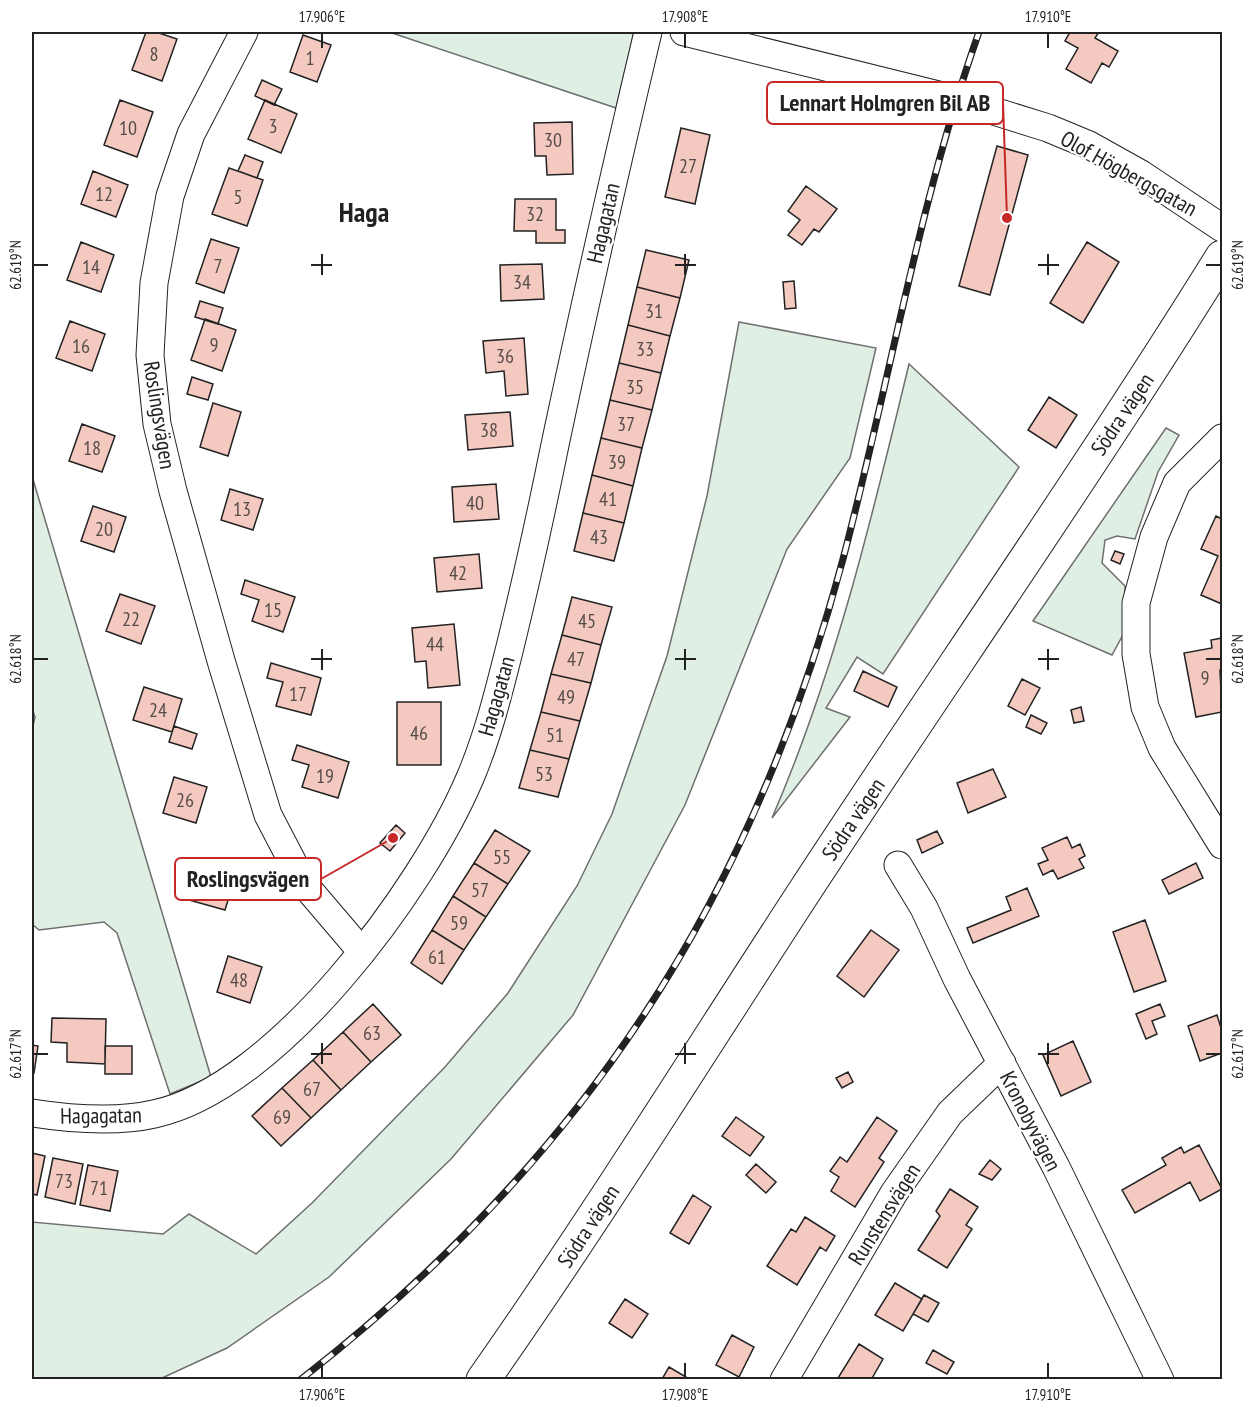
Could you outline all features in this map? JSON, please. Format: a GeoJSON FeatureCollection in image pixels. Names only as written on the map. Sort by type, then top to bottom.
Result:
{"type":"FeatureCollection","features":[{"type":"Feature","properties":{"kind":"highway","name":"Södra vägen"},"geometry":{"type":"LineString","coordinates":[[483,1380],[572,1250],[807,888],[1164,351],[1222,257]]}},
{"type":"Feature","properties":{"kind":"street","name":"Roslingsvägen"},"geometry":{"type":"LineString","coordinates":[[244,32],[192,134],[170,196],[154,283],[150,355],[157,424],[219,654],[268,815],[304,884],[362,952]]}},
{"type":"Feature","properties":{"kind":"street","name":"Hagagatan"},"geometry":{"type":"LineString","coordinates":[[32,1113],[107,1119],[155,1114],[192,1101],[259,1060],[320,1001],[362,952],[427,861],[469,779],[493,713],[529,572],[589,283],[648,32]]}},
{"type":"Feature","properties":{"kind":"street","name":"Olof Högbergsgatan"},"geometry":{"type":"LineString","coordinates":[[684,32],[955,99],[1048,128],[1089,145],[1141,174],[1222,228]]}},
{"type":"Feature","properties":{"kind":"street"},"geometry":{"type":"LineString","coordinates":[[1222,438],[1177,483],[1154,537],[1136,603],[1136,654],[1145,707],[1162,748],[1222,845]]}},
{"type":"Feature","properties":{"kind":"street","name":"Kronobyvägen"},"geometry":{"type":"LineString","coordinates":[[898,865],[924,908],[957,979],[1002,1063],[1160,1380]]}},
{"type":"Feature","properties":{"kind":"street","name":"Runstensvägen"},"geometry":{"type":"LineString","coordinates":[[784,1380],[894,1193],[950,1113],[1002,1063]]}},
{"type":"Feature","properties":{"kind":"green space"},"geometry":{"type":"Polygon","coordinates":[[[389,32],[634,32],[616,108],[389,32]]]}},
{"type":"Feature","properties":{"kind":"green space"},"geometry":{"type":"Polygon","coordinates":[[[739,322],[876,348],[850,458],[787,549],[685,805],[573,1015],[451,1159],[329,1277],[227,1348],[160,1379],[32,1379],[32,1222],[163,1234],[189,1214],[256,1254],[312,1203],[445,1067],[508,993],[577,886],[612,814],[667,656],[707,496],[739,322]]]}},
{"type":"Feature","properties":{"kind":"green space"},"geometry":{"type":"Polygon","coordinates":[[[909,364],[1019,467],[883,674],[857,657],[826,708],[850,717],[772,818],[815,707],[833,651],[866,537],[909,364]]]}},
{"type":"Feature","properties":{"kind":"green space"},"geometry":{"type":"Polygon","coordinates":[[[1166,428],[1179,435],[1158,472],[1135,539],[1117,536],[1105,540],[1102,563],[1125,586],[1125,631],[1112,655],[1033,621],[1166,428]]]}},
{"type":"Feature","properties":{"kind":"green space"},"geometry":{"type":"Polygon","coordinates":[[[32,476],[211,1077],[170,1094],[117,933],[104,922],[39,930],[32,924],[32,730],[35,717],[32,708],[32,476]]]}},
{"type":"Feature","properties":{"kind":"building"},"geometry":{"type":"Polygon","coordinates":[[[146,32],[156,32],[177,39],[162,81],[132,70],[146,32]]]}},
{"type":"Feature","properties":{"kind":"building"},"geometry":{"type":"Polygon","coordinates":[[[1070,32],[1099,32],[1095,38],[1118,51],[1109,67],[1102,63],[1091,83],[1066,69],[1078,48],[1065,41],[1070,32]]]}},
{"type":"Feature","properties":{"kind":"building"},"geometry":{"type":"Polygon","coordinates":[[[303,35],[331,45],[317,82],[290,72],[303,35]]]}},
{"type":"Feature","properties":{"kind":"building"},"geometry":{"type":"Polygon","coordinates":[[[262,80],[282,89],[274,105],[255,96],[262,80]]]}},
{"type":"Feature","properties":{"kind":"building"},"geometry":{"type":"Polygon","coordinates":[[[120,100],[153,112],[137,157],[104,145],[120,100]]]}},
{"type":"Feature","properties":{"kind":"building"},"geometry":{"type":"Polygon","coordinates":[[[265,100],[297,114],[281,153],[248,139],[265,100]]]}},
{"type":"Feature","properties":{"kind":"building"},"geometry":{"type":"Polygon","coordinates":[[[572,122],[573,174],[547,175],[546,156],[535,156],[534,123],[572,122]]]}},
{"type":"Feature","properties":{"kind":"building"},"geometry":{"type":"Polygon","coordinates":[[[681,128],[710,135],[695,204],[665,197],[681,128]]]}},
{"type":"Feature","properties":{"kind":"building"},"geometry":{"type":"Polygon","coordinates":[[[997,146],[1028,155],[990,295],[959,286],[997,146]]]}},
{"type":"Feature","properties":{"kind":"building"},"geometry":{"type":"Polygon","coordinates":[[[245,155],[263,162],[257,178],[238,171],[245,155]]]}},
{"type":"Feature","properties":{"kind":"building"},"geometry":{"type":"Polygon","coordinates":[[[229,168],[263,180],[247,226],[212,214],[229,168]]]}},
{"type":"Feature","properties":{"kind":"building"},"geometry":{"type":"Polygon","coordinates":[[[93,171],[128,185],[116,217],[81,204],[93,171]]]}},
{"type":"Feature","properties":{"kind":"building"},"geometry":{"type":"Polygon","coordinates":[[[806,186],[837,209],[819,232],[814,229],[802,245],[788,235],[800,220],[788,211],[806,186]]]}},
{"type":"Feature","properties":{"kind":"building"},"geometry":{"type":"Polygon","coordinates":[[[515,199],[556,199],[556,230],[565,230],[565,243],[536,243],[536,231],[514,231],[515,199]]]}},
{"type":"Feature","properties":{"kind":"building"},"geometry":{"type":"Polygon","coordinates":[[[211,239],[239,248],[224,293],[196,283],[211,239]]]}},
{"type":"Feature","properties":{"kind":"building"},"geometry":{"type":"Polygon","coordinates":[[[81,242],[114,255],[101,292],[67,280],[81,242]]]}},
{"type":"Feature","properties":{"kind":"building"},"geometry":{"type":"Polygon","coordinates":[[[1087,242],[1119,262],[1083,323],[1050,303],[1087,242]]]}},
{"type":"Feature","properties":{"kind":"building"},"geometry":{"type":"Polygon","coordinates":[[[646,250],[689,260],[680,298],[637,287],[646,250]]]}},
{"type":"Feature","properties":{"kind":"building"},"geometry":{"type":"Polygon","coordinates":[[[542,264],[544,299],[501,301],[500,265],[542,264]]]}},
{"type":"Feature","properties":{"kind":"building"},"geometry":{"type":"Polygon","coordinates":[[[794,281],[796,308],[785,309],[783,282],[794,281]]]}},
{"type":"Feature","properties":{"kind":"building"},"geometry":{"type":"Polygon","coordinates":[[[637,287],[680,298],[670,336],[628,325],[637,287]]]}},
{"type":"Feature","properties":{"kind":"building"},"geometry":{"type":"Polygon","coordinates":[[[200,301],[223,308],[218,324],[195,317],[200,301]]]}},
{"type":"Feature","properties":{"kind":"building"},"geometry":{"type":"Polygon","coordinates":[[[205,319],[236,330],[222,371],[191,360],[205,319]]]}},
{"type":"Feature","properties":{"kind":"building"},"geometry":{"type":"Polygon","coordinates":[[[70,321],[105,334],[92,371],[56,358],[70,321]]]}},
{"type":"Feature","properties":{"kind":"building"},"geometry":{"type":"Polygon","coordinates":[[[628,325],[670,336],[661,373],[619,363],[628,325]]]}},
{"type":"Feature","properties":{"kind":"building"},"geometry":{"type":"Polygon","coordinates":[[[524,338],[528,394],[506,396],[504,371],[486,373],[483,341],[524,338]]]}},
{"type":"Feature","properties":{"kind":"building"},"geometry":{"type":"Polygon","coordinates":[[[619,363],[661,373],[652,410],[610,400],[619,363]]]}},
{"type":"Feature","properties":{"kind":"building"},"geometry":{"type":"Polygon","coordinates":[[[192,377],[213,384],[208,400],[187,394],[192,377]]]}},
{"type":"Feature","properties":{"kind":"building"},"geometry":{"type":"Polygon","coordinates":[[[1049,397],[1077,415],[1056,448],[1028,430],[1049,397]]]}},
{"type":"Feature","properties":{"kind":"building"},"geometry":{"type":"Polygon","coordinates":[[[610,400],[652,410],[642,448],[601,438],[610,400]]]}},
{"type":"Feature","properties":{"kind":"building"},"geometry":{"type":"Polygon","coordinates":[[[213,403],[241,412],[228,456],[200,447],[213,403]]]}},
{"type":"Feature","properties":{"kind":"building"},"geometry":{"type":"Polygon","coordinates":[[[510,412],[513,446],[468,450],[465,415],[510,412]]]}},
{"type":"Feature","properties":{"kind":"building"},"geometry":{"type":"Polygon","coordinates":[[[82,424],[115,436],[102,472],[69,461],[82,424]]]}},
{"type":"Feature","properties":{"kind":"building"},"geometry":{"type":"Polygon","coordinates":[[[601,438],[642,448],[633,486],[592,475],[601,438]]]}},
{"type":"Feature","properties":{"kind":"building"},"geometry":{"type":"Polygon","coordinates":[[[592,475],[633,486],[624,523],[583,513],[592,475]]]}},
{"type":"Feature","properties":{"kind":"building"},"geometry":{"type":"Polygon","coordinates":[[[496,484],[499,519],[454,522],[452,487],[496,484]]]}},
{"type":"Feature","properties":{"kind":"building"},"geometry":{"type":"Polygon","coordinates":[[[230,489],[263,499],[253,530],[221,520],[230,489]]]}},
{"type":"Feature","properties":{"kind":"building"},"geometry":{"type":"Polygon","coordinates":[[[93,506],[126,517],[114,552],[81,541],[93,506]]]}},
{"type":"Feature","properties":{"kind":"building"},"geometry":{"type":"Polygon","coordinates":[[[583,513],[624,523],[614,561],[574,551],[583,513]]]}},
{"type":"Feature","properties":{"kind":"building"},"geometry":{"type":"Polygon","coordinates":[[[1216,516],[1222,519],[1222,604],[1201,595],[1218,556],[1201,549],[1216,516]]]}},
{"type":"Feature","properties":{"kind":"building"},"geometry":{"type":"Polygon","coordinates":[[[1115,551],[1124,554],[1120,564],[1111,560],[1115,551]]]}},
{"type":"Feature","properties":{"kind":"building"},"geometry":{"type":"Polygon","coordinates":[[[479,554],[482,588],[437,592],[434,558],[479,554]]]}},
{"type":"Feature","properties":{"kind":"building"},"geometry":{"type":"Polygon","coordinates":[[[245,580],[295,597],[283,632],[252,621],[259,600],[241,594],[245,580]]]}},
{"type":"Feature","properties":{"kind":"building"},"geometry":{"type":"Polygon","coordinates":[[[120,594],[155,606],[141,644],[106,631],[120,594]]]}},
{"type":"Feature","properties":{"kind":"building"},"geometry":{"type":"Polygon","coordinates":[[[572,597],[612,607],[601,645],[562,635],[572,597]]]}},
{"type":"Feature","properties":{"kind":"building"},"geometry":{"type":"Polygon","coordinates":[[[454,624],[460,685],[428,688],[426,661],[415,662],[412,628],[454,624]]]}},
{"type":"Feature","properties":{"kind":"building"},"geometry":{"type":"Polygon","coordinates":[[[562,635],[601,645],[591,683],[551,674],[562,635]]]}},
{"type":"Feature","properties":{"kind":"building"},"geometry":{"type":"Polygon","coordinates":[[[1222,638],[1222,669],[1220,670],[1222,712],[1196,717],[1184,653],[1212,648],[1211,640],[1222,638]]]}},
{"type":"Feature","properties":{"kind":"building"},"geometry":{"type":"Polygon","coordinates":[[[271,663],[321,678],[311,715],[276,706],[283,682],[267,678],[271,663]]]}},
{"type":"Feature","properties":{"kind":"building"},"geometry":{"type":"Polygon","coordinates":[[[863,671],[897,687],[888,707],[854,691],[863,671]]]}},
{"type":"Feature","properties":{"kind":"building"},"geometry":{"type":"Polygon","coordinates":[[[551,674],[591,683],[580,721],[541,712],[551,674]]]}},
{"type":"Feature","properties":{"kind":"building"},"geometry":{"type":"Polygon","coordinates":[[[1022,679],[1040,688],[1025,715],[1008,706],[1022,679]]]}},
{"type":"Feature","properties":{"kind":"building"},"geometry":{"type":"Polygon","coordinates":[[[144,687],[182,699],[172,732],[133,720],[144,687]]]}},
{"type":"Feature","properties":{"kind":"building"},"geometry":{"type":"Polygon","coordinates":[[[397,702],[441,702],[441,765],[397,765],[397,702]]]}},
{"type":"Feature","properties":{"kind":"building"},"geometry":{"type":"Polygon","coordinates":[[[1081,707],[1084,721],[1074,723],[1071,710],[1081,707]]]}},
{"type":"Feature","properties":{"kind":"building"},"geometry":{"type":"Polygon","coordinates":[[[541,712],[580,721],[569,759],[530,750],[541,712]]]}},
{"type":"Feature","properties":{"kind":"building"},"geometry":{"type":"Polygon","coordinates":[[[1031,715],[1047,723],[1041,734],[1026,727],[1031,715]]]}},
{"type":"Feature","properties":{"kind":"building"},"geometry":{"type":"Polygon","coordinates":[[[174,726],[197,734],[192,749],[169,742],[174,726]]]}},
{"type":"Feature","properties":{"kind":"building"},"geometry":{"type":"Polygon","coordinates":[[[297,745],[349,762],[338,798],[302,787],[309,765],[292,760],[297,745]]]}},
{"type":"Feature","properties":{"kind":"building"},"geometry":{"type":"Polygon","coordinates":[[[530,750],[569,759],[558,797],[519,788],[530,750]]]}},
{"type":"Feature","properties":{"kind":"building"},"geometry":{"type":"Polygon","coordinates":[[[993,769],[1006,797],[968,813],[957,783],[993,769]]]}},
{"type":"Feature","properties":{"kind":"building"},"geometry":{"type":"Polygon","coordinates":[[[174,777],[207,787],[196,823],[163,813],[174,777]]]}},
{"type":"Feature","properties":{"kind":"building"},"geometry":{"type":"Polygon","coordinates":[[[396,825],[405,833],[390,851],[380,843],[396,825]]]}},
{"type":"Feature","properties":{"kind":"building"},"geometry":{"type":"Polygon","coordinates":[[[495,830],[530,851],[508,884],[474,863],[495,830]]]}},
{"type":"Feature","properties":{"kind":"building"},"geometry":{"type":"Polygon","coordinates":[[[937,831],[943,843],[922,853],[917,840],[937,831]]]}},
{"type":"Feature","properties":{"kind":"building"},"geometry":{"type":"Polygon","coordinates":[[[1067,837],[1072,848],[1080,844],[1085,856],[1079,859],[1084,868],[1058,879],[1053,870],[1043,875],[1038,864],[1048,860],[1042,848],[1067,837]]]}},
{"type":"Feature","properties":{"kind":"building"},"geometry":{"type":"Polygon","coordinates":[[[200,863],[236,874],[225,910],[189,900],[200,863]]]}},
{"type":"Feature","properties":{"kind":"building"},"geometry":{"type":"Polygon","coordinates":[[[474,863],[508,884],[486,917],[453,896],[474,863]]]}},
{"type":"Feature","properties":{"kind":"building"},"geometry":{"type":"Polygon","coordinates":[[[1196,863],[1203,878],[1169,894],[1162,880],[1196,863]]]}},
{"type":"Feature","properties":{"kind":"building"},"geometry":{"type":"Polygon","coordinates":[[[1027,888],[1039,916],[973,943],[967,928],[1011,910],[1006,897],[1027,888]]]}},
{"type":"Feature","properties":{"kind":"building"},"geometry":{"type":"Polygon","coordinates":[[[453,896],[486,917],[464,950],[432,930],[453,896]]]}},
{"type":"Feature","properties":{"kind":"building"},"geometry":{"type":"Polygon","coordinates":[[[1145,920],[1166,981],[1134,992],[1113,932],[1145,920]]]}},
{"type":"Feature","properties":{"kind":"building"},"geometry":{"type":"Polygon","coordinates":[[[432,930],[464,950],[442,984],[411,963],[432,930]]]}},
{"type":"Feature","properties":{"kind":"building"},"geometry":{"type":"Polygon","coordinates":[[[871,930],[899,950],[864,997],[837,976],[871,930]]]}},
{"type":"Feature","properties":{"kind":"building"},"geometry":{"type":"Polygon","coordinates":[[[228,956],[262,967],[250,1003],[217,992],[228,956]]]}},
{"type":"Feature","properties":{"kind":"building"},"geometry":{"type":"Polygon","coordinates":[[[373,1004],[401,1035],[371,1062],[343,1032],[373,1004]]]}},
{"type":"Feature","properties":{"kind":"building"},"geometry":{"type":"Polygon","coordinates":[[[1160,1004],[1165,1016],[1152,1021],[1157,1034],[1146,1039],[1136,1014],[1160,1004]]]}},
{"type":"Feature","properties":{"kind":"building"},"geometry":{"type":"Polygon","coordinates":[[[1217,1015],[1222,1031],[1222,1053],[1200,1061],[1188,1026],[1217,1015]]]}},
{"type":"Feature","properties":{"kind":"building"},"geometry":{"type":"Polygon","coordinates":[[[52,1018],[106,1019],[105,1064],[67,1062],[67,1043],[51,1042],[52,1018]]]}},
{"type":"Feature","properties":{"kind":"building"},"geometry":{"type":"Polygon","coordinates":[[[343,1032],[371,1062],[341,1090],[313,1060],[343,1032]]]}},
{"type":"Feature","properties":{"kind":"building"},"geometry":{"type":"Polygon","coordinates":[[[1073,1041],[1091,1082],[1061,1096],[1043,1055],[1073,1041]]]}},
{"type":"Feature","properties":{"kind":"building"},"geometry":{"type":"Polygon","coordinates":[[[32,1045],[38,1046],[34,1073],[32,1073],[32,1045]]]}},
{"type":"Feature","properties":{"kind":"building"},"geometry":{"type":"Polygon","coordinates":[[[105,1046],[132,1046],[132,1074],[105,1074],[105,1046]]]}},
{"type":"Feature","properties":{"kind":"building"},"geometry":{"type":"Polygon","coordinates":[[[313,1060],[341,1090],[311,1118],[282,1088],[313,1060]]]}},
{"type":"Feature","properties":{"kind":"building"},"geometry":{"type":"Polygon","coordinates":[[[848,1072],[853,1082],[842,1088],[836,1078],[848,1072]]]}},
{"type":"Feature","properties":{"kind":"building"},"geometry":{"type":"Polygon","coordinates":[[[282,1088],[311,1118],[281,1146],[252,1116],[282,1088]]]}},
{"type":"Feature","properties":{"kind":"building"},"geometry":{"type":"Polygon","coordinates":[[[736,1117],[764,1137],[750,1156],[722,1136],[736,1117]]]}},
{"type":"Feature","properties":{"kind":"building"},"geometry":{"type":"Polygon","coordinates":[[[877,1117],[897,1131],[879,1158],[884,1162],[855,1207],[831,1191],[839,1177],[830,1171],[840,1157],[847,1162],[877,1117]]]}},
{"type":"Feature","properties":{"kind":"building"},"geometry":{"type":"Polygon","coordinates":[[[1199,1145],[1222,1189],[1200,1201],[1190,1182],[1135,1213],[1122,1190],[1166,1165],[1162,1158],[1181,1147],[1184,1153],[1199,1145]]]}},
{"type":"Feature","properties":{"kind":"building"},"geometry":{"type":"Polygon","coordinates":[[[32,1153],[45,1156],[37,1195],[32,1194],[32,1153]]]}},
{"type":"Feature","properties":{"kind":"building"},"geometry":{"type":"Polygon","coordinates":[[[53,1158],[83,1164],[75,1204],[45,1197],[53,1158]]]}},
{"type":"Feature","properties":{"kind":"building"},"geometry":{"type":"Polygon","coordinates":[[[990,1160],[1001,1169],[992,1180],[979,1174],[990,1160]]]}},
{"type":"Feature","properties":{"kind":"building"},"geometry":{"type":"Polygon","coordinates":[[[756,1164],[776,1182],[766,1193],[746,1175],[756,1164]]]}},
{"type":"Feature","properties":{"kind":"building"},"geometry":{"type":"Polygon","coordinates":[[[88,1165],[118,1171],[110,1211],[80,1205],[88,1165]]]}},
{"type":"Feature","properties":{"kind":"building"},"geometry":{"type":"Polygon","coordinates":[[[950,1189],[978,1207],[966,1225],[972,1229],[947,1268],[918,1250],[940,1216],[936,1211],[950,1189]]]}},
{"type":"Feature","properties":{"kind":"building"},"geometry":{"type":"Polygon","coordinates":[[[693,1195],[711,1207],[689,1244],[670,1233],[693,1195]]]}},
{"type":"Feature","properties":{"kind":"building"},"geometry":{"type":"Polygon","coordinates":[[[805,1217],[835,1236],[826,1251],[820,1247],[797,1285],[767,1266],[791,1229],[796,1232],[805,1217]]]}},
{"type":"Feature","properties":{"kind":"building"},"geometry":{"type":"Polygon","coordinates":[[[895,1283],[922,1299],[903,1331],[875,1315],[895,1283]]]}},
{"type":"Feature","properties":{"kind":"building"},"geometry":{"type":"Polygon","coordinates":[[[924,1295],[939,1303],[928,1322],[913,1314],[924,1295]]]}},
{"type":"Feature","properties":{"kind":"building"},"geometry":{"type":"Polygon","coordinates":[[[625,1299],[648,1314],[632,1338],[609,1323],[625,1299]]]}},
{"type":"Feature","properties":{"kind":"building"},"geometry":{"type":"Polygon","coordinates":[[[732,1335],[754,1347],[739,1377],[716,1365],[732,1335]]]}},
{"type":"Feature","properties":{"kind":"building"},"geometry":{"type":"Polygon","coordinates":[[[859,1344],[883,1359],[871,1380],[841,1380],[838,1378],[859,1344]]]}},
{"type":"Feature","properties":{"kind":"building"},"geometry":{"type":"Polygon","coordinates":[[[933,1350],[954,1362],[947,1374],[926,1363],[933,1350]]]}},
{"type":"Feature","properties":{"kind":"building"},"geometry":{"type":"Polygon","coordinates":[[[669,1367],[686,1377],[684,1380],[662,1379],[669,1367]]]}},
{"type":"Feature","properties":{"kind":"railway"},"geometry":{"type":"LineString","coordinates":[[300,1380],[401,1296],[491,1208],[571,1115],[643,1016],[705,912],[759,802],[805,684],[843,559],[860,493],[939,161],[979,32]]}},
{"type":"Feature","properties":{"kind":"place","name":"Lennart Holmgren Bil AB"},"geometry":{"type":"Point","coordinates":[1007,218]}},
{"type":"Feature","properties":{"kind":"place","name":"Roslingsvägen"},"geometry":{"type":"Point","coordinates":[393,838]}},
{"type":"Feature","properties":{"kind":"district","name":"Haga"},"geometry":{"type":"Point","coordinates":[364,211]}}]}
